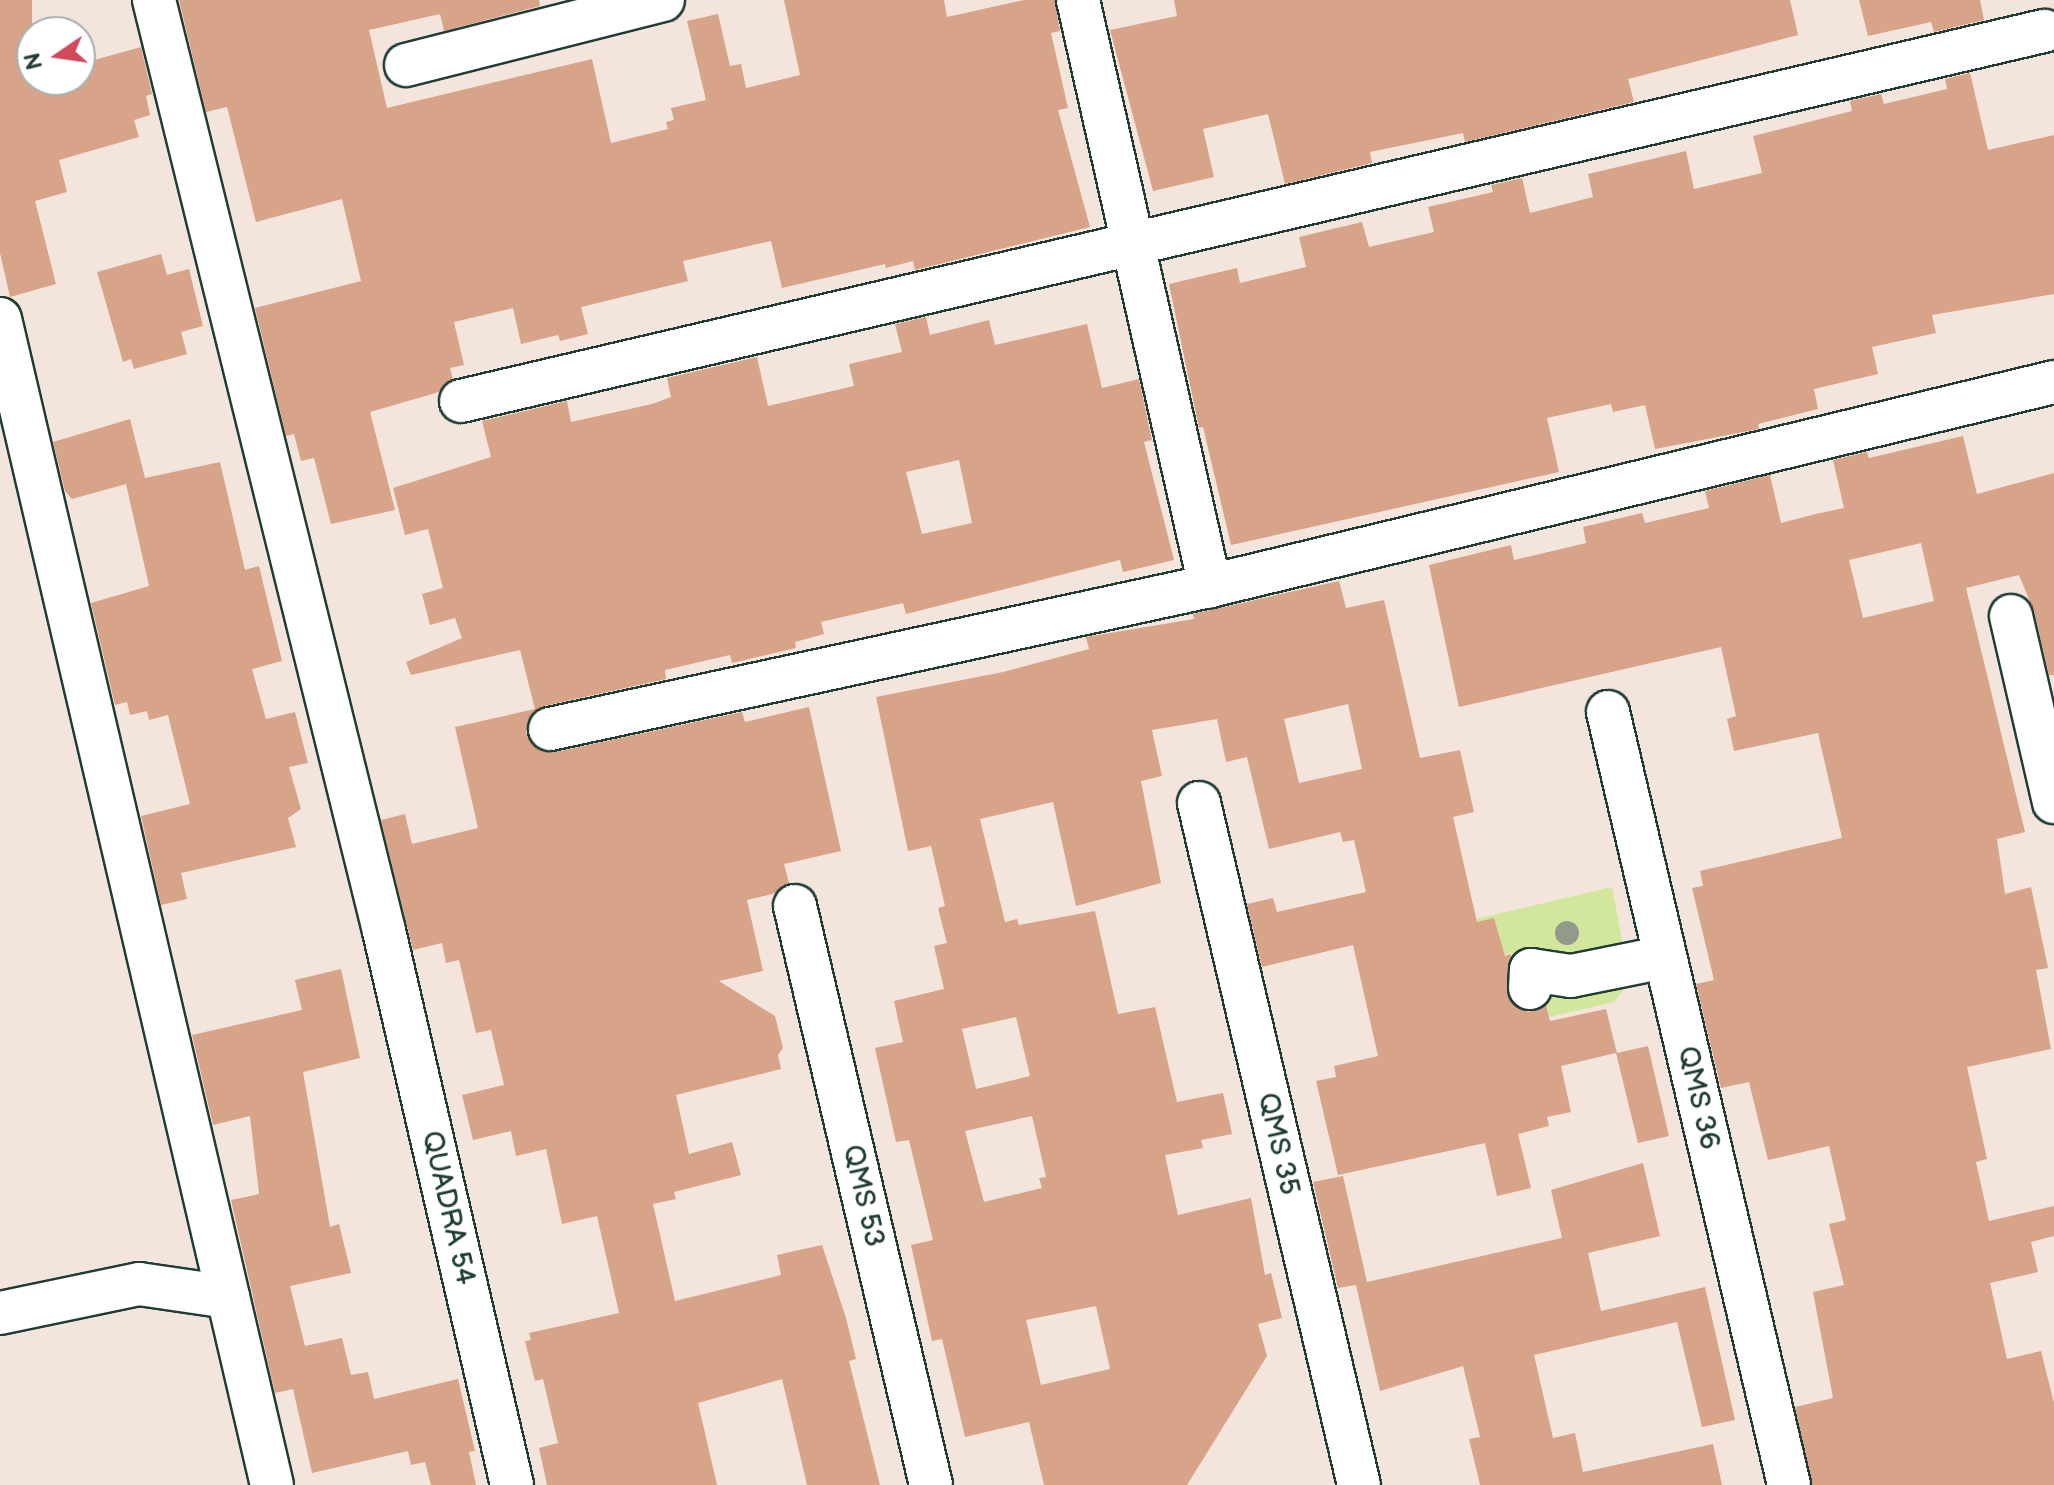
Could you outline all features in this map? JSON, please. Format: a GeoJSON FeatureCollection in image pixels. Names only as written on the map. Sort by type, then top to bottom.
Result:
{"type":"FeatureCollection","features":[{"type":"Feature","properties":{"kind":"street","name":"QUADRA 54"},"geometry":{"type":"LineString","coordinates":[[154,0],[384,931],[512,1485]]}},
{"type":"Feature","properties":{"kind":"street"},"geometry":{"type":"LineString","coordinates":[[406,65],[663,0]]}},
{"type":"Feature","properties":{"kind":"street"},"geometry":{"type":"LineString","coordinates":[[1078,0],[1210,586]]}},
{"type":"Feature","properties":{"kind":"street"},"geometry":{"type":"LineString","coordinates":[[461,401],[2044,31]]}},
{"type":"Feature","properties":{"kind":"street"},"geometry":{"type":"LineString","coordinates":[[0,319],[272,1485]]}},
{"type":"Feature","properties":{"kind":"street"},"geometry":{"type":"LineString","coordinates":[[550,729],[1210,586],[2054,382]]}},
{"type":"Feature","properties":{"kind":"street"},"geometry":{"type":"LineString","coordinates":[[2011,616],[2054,802]]}},
{"type":"Feature","properties":{"kind":"street","name":"QMS 36"},"geometry":{"type":"LineString","coordinates":[[1608,712],[1647,961],[1789,1485]]}},
{"type":"Feature","properties":{"kind":"street","name":"QMS 35"},"geometry":{"type":"LineString","coordinates":[[1199,803],[1359,1485]]}},
{"type":"Feature","properties":{"kind":"street","name":"QMS 53"},"geometry":{"type":"LineString","coordinates":[[795,906],[931,1485]]}},
{"type":"Feature","properties":{"kind":"street"},"geometry":{"type":"LineString","coordinates":[[1530,988],[1531,970],[1571,976],[1647,961]]}},
{"type":"Feature","properties":{"kind":"street"},"geometry":{"type":"LineString","coordinates":[[0,1313],[139,1284],[228,1297]]}},
{"type":"Feature","properties":{"kind":"green space"},"geometry":{"type":"Polygon","coordinates":[[[1612,887],[1623,945],[1600,966],[1512,953],[1442,968],[1433,929],[1612,887]]]}},
{"type":"Feature","properties":{"kind":"green space"},"geometry":{"type":"Polygon","coordinates":[[[1600,980],[1626,987],[1614,1002],[1550,1017],[1544,991],[1600,980]]]}},
{"type":"Feature","properties":{"kind":"building"},"geometry":{"type":"Polygon","coordinates":[[[0,0],[32,0],[32,16],[16,16],[16,96],[96,96],[96,60],[141,47],[152,94],[146,96],[150,115],[134,120],[139,137],[59,160],[67,192],[35,201],[56,284],[10,297],[0,253],[0,0]]]}},
{"type":"Feature","properties":{"kind":"building"},"geometry":{"type":"Polygon","coordinates":[[[179,0],[539,0],[540,6],[444,31],[440,14],[369,30],[387,108],[592,59],[611,143],[668,129],[666,122],[674,120],[671,108],[706,100],[687,21],[718,14],[730,66],[741,64],[746,88],[800,75],[784,0],[944,0],[947,17],[1024,0],[1055,0],[1060,31],[1051,33],[1068,108],[1058,110],[1090,227],[915,270],[913,261],[886,268],[885,264],[782,288],[771,241],[683,261],[688,281],[581,307],[588,334],[560,341],[558,335],[521,344],[513,308],[454,322],[464,365],[450,368],[453,379],[439,392],[370,412],[395,510],[331,524],[314,458],[301,461],[294,434],[286,436],[255,308],[361,281],[342,199],[256,222],[227,107],[206,112],[179,0]]]}},
{"type":"Feature","properties":{"kind":"building"},"geometry":{"type":"Polygon","coordinates":[[[1174,0],[1790,0],[1798,35],[1628,79],[1634,102],[1465,142],[1463,133],[1370,152],[1372,163],[1285,184],[1268,114],[1203,129],[1214,177],[1153,191],[1110,30],[1177,16],[1174,0]]]}},
{"type":"Feature","properties":{"kind":"building"},"geometry":{"type":"Polygon","coordinates":[[[1859,0],[1980,0],[1984,20],[1934,32],[1931,22],[1868,36],[1859,0]]]}},
{"type":"Feature","properties":{"kind":"building"},"geometry":{"type":"Polygon","coordinates":[[[1970,73],[1988,150],[2054,135],[2054,294],[1932,315],[1936,333],[1872,347],[1878,374],[1814,389],[1818,409],[1758,424],[1759,429],[1655,449],[1645,405],[1613,412],[1611,404],[1547,418],[1559,472],[1231,545],[1203,427],[1199,428],[1169,284],[1237,268],[1240,283],[1306,267],[1299,237],[1362,222],[1369,247],[1434,232],[1428,207],[1493,192],[1491,185],[1522,178],[1530,213],[1593,197],[1588,174],[1686,151],[1694,189],[1762,173],[1753,136],[1852,111],[1850,101],[1881,94],[1884,104],[1947,89],[1945,79],[1970,73]]]}},
{"type":"Feature","properties":{"kind":"building"},"geometry":{"type":"Polygon","coordinates":[[[161,254],[167,275],[189,269],[203,326],[181,332],[187,354],[134,369],[131,359],[123,362],[97,272],[161,254]]]}},
{"type":"Feature","properties":{"kind":"building"},"geometry":{"type":"Polygon","coordinates":[[[926,317],[930,335],[989,320],[995,345],[1087,324],[1102,388],[1139,379],[1152,440],[1144,442],[1174,560],[1123,572],[1120,560],[906,614],[903,603],[821,622],[824,634],[795,642],[796,648],[732,663],[730,655],[665,670],[666,679],[544,706],[533,712],[526,733],[533,746],[555,752],[742,712],[745,722],[809,707],[841,851],[784,864],[789,883],[776,893],[747,900],[763,971],[719,981],[775,1016],[783,1048],[778,1055],[781,1069],[676,1095],[689,1154],[732,1142],[741,1175],[674,1192],[676,1199],[653,1204],[675,1301],[781,1275],[777,1255],[822,1245],[856,1359],[849,1361],[880,1485],[807,1485],[782,1379],[698,1403],[717,1485],[547,1485],[539,1448],[558,1443],[543,1379],[535,1381],[525,1341],[531,1340],[529,1333],[619,1313],[597,1216],[562,1224],[546,1149],[516,1156],[511,1131],[473,1140],[462,1095],[504,1085],[491,1030],[476,1033],[459,960],[446,963],[442,943],[413,950],[381,820],[405,814],[412,844],[478,828],[455,727],[535,709],[520,650],[411,675],[406,662],[462,638],[455,618],[430,625],[422,594],[443,588],[428,529],[405,535],[393,488],[491,457],[482,421],[567,401],[571,422],[652,404],[671,397],[667,378],[757,357],[768,406],[854,386],[849,364],[902,352],[895,324],[926,317]],[[959,460],[906,472],[922,534],[972,523],[959,460]]]}},
{"type":"Feature","properties":{"kind":"building"},"geometry":{"type":"Polygon","coordinates":[[[130,419],[145,478],[220,462],[245,570],[259,566],[282,661],[252,669],[266,719],[295,712],[308,763],[289,767],[301,809],[288,818],[296,847],[181,873],[187,899],[161,905],[141,816],[190,804],[168,715],[149,720],[147,711],[130,715],[127,702],[115,705],[91,603],[149,586],[126,484],[72,499],[65,491],[53,442],[130,419]]]}},
{"type":"Feature","properties":{"kind":"building"},"geometry":{"type":"Polygon","coordinates":[[[1963,436],[1977,494],[2054,473],[2054,675],[2049,675],[2034,611],[2019,575],[1966,588],[2025,832],[1997,839],[2005,894],[2031,887],[2048,968],[2036,970],[2051,1049],[1967,1067],[1987,1159],[1976,1162],[1989,1221],[2054,1206],[2054,1236],[2031,1242],[2038,1272],[1990,1283],[2007,1359],[2041,1351],[2054,1403],[2054,1485],[1812,1485],[1795,1407],[1833,1398],[1813,1292],[1844,1285],[1829,1224],[1846,1220],[1829,1146],[1768,1160],[1749,1082],[1721,1088],[1696,984],[1714,980],[1692,888],[1703,886],[1700,871],[1842,838],[1818,733],[1734,751],[1727,719],[1736,716],[1721,647],[1459,707],[1429,565],[1511,545],[1514,560],[1586,543],[1583,527],[1642,513],[1645,523],[1709,508],[1705,491],[1770,475],[1781,523],[1844,508],[1833,460],[1867,452],[1869,458],[1963,436]],[[1921,543],[1849,560],[1863,618],[1934,601],[1921,543]]]}},
{"type":"Feature","properties":{"kind":"building"},"geometry":{"type":"Polygon","coordinates":[[[1339,581],[1346,608],[1384,600],[1420,758],[1460,750],[1474,812],[1453,817],[1477,922],[1494,918],[1505,956],[1511,954],[1509,999],[1528,1012],[1546,1004],[1550,1021],[1606,1009],[1617,1053],[1648,1046],[1669,1136],[1638,1143],[1616,1053],[1561,1066],[1571,1112],[1547,1117],[1549,1126],[1518,1134],[1531,1188],[1497,1196],[1485,1143],[1338,1175],[1316,1081],[1336,1077],[1334,1066],[1378,1056],[1353,945],[1262,967],[1247,904],[1273,898],[1277,912],[1366,892],[1354,840],[1343,842],[1340,832],[1269,849],[1247,757],[1226,762],[1217,719],[1152,730],[1162,776],[1141,781],[1161,883],[1076,906],[1053,802],[980,819],[1005,922],[1017,919],[1019,925],[1095,911],[1118,1014],[1155,1007],[1177,1102],[1223,1093],[1232,1134],[1201,1140],[1203,1148],[1165,1155],[1178,1215],[1251,1198],[1265,1275],[1271,1273],[1282,1318],[1258,1324],[1267,1356],[1187,1485],[1044,1485],[1029,1422],[965,1437],[942,1339],[932,1341],[911,1245],[933,1240],[909,1140],[896,1142],[875,1048],[903,1042],[894,1001],[944,989],[934,946],[947,943],[938,908],[945,906],[931,846],[908,851],[876,697],[1003,672],[1089,649],[1086,637],[1194,619],[1193,614],[1339,581]],[[1348,704],[1284,719],[1299,783],[1362,769],[1348,704]],[[1016,1017],[962,1029],[976,1089],[1030,1076],[1016,1017]],[[1032,1116],[965,1131],[984,1202],[1042,1188],[1039,1178],[1046,1177],[1032,1116]],[[1096,1306],[1026,1320],[1041,1385],[1110,1369],[1096,1306]]]}},
{"type":"Feature","properties":{"kind":"building"},"geometry":{"type":"Polygon","coordinates":[[[341,969],[360,1058],[303,1072],[330,1227],[339,1224],[351,1273],[290,1286],[305,1346],[342,1338],[351,1375],[368,1372],[374,1399],[458,1379],[475,1451],[469,1452],[476,1485],[431,1485],[425,1462],[411,1465],[408,1451],[312,1473],[293,1389],[275,1393],[231,1200],[259,1194],[250,1116],[213,1125],[192,1035],[302,1010],[295,980],[341,969]]]}},
{"type":"Feature","properties":{"kind":"building"},"geometry":{"type":"Polygon","coordinates":[[[1643,1163],[1660,1236],[1588,1253],[1601,1311],[1705,1287],[1735,1420],[1702,1427],[1677,1322],[1534,1355],[1553,1438],[1575,1433],[1583,1472],[1713,1444],[1722,1485],[1480,1485],[1469,1439],[1480,1437],[1463,1366],[1380,1391],[1356,1285],[1338,1288],[1313,1182],[1343,1176],[1367,1282],[1562,1238],[1551,1190],[1643,1163]]]}}]}
